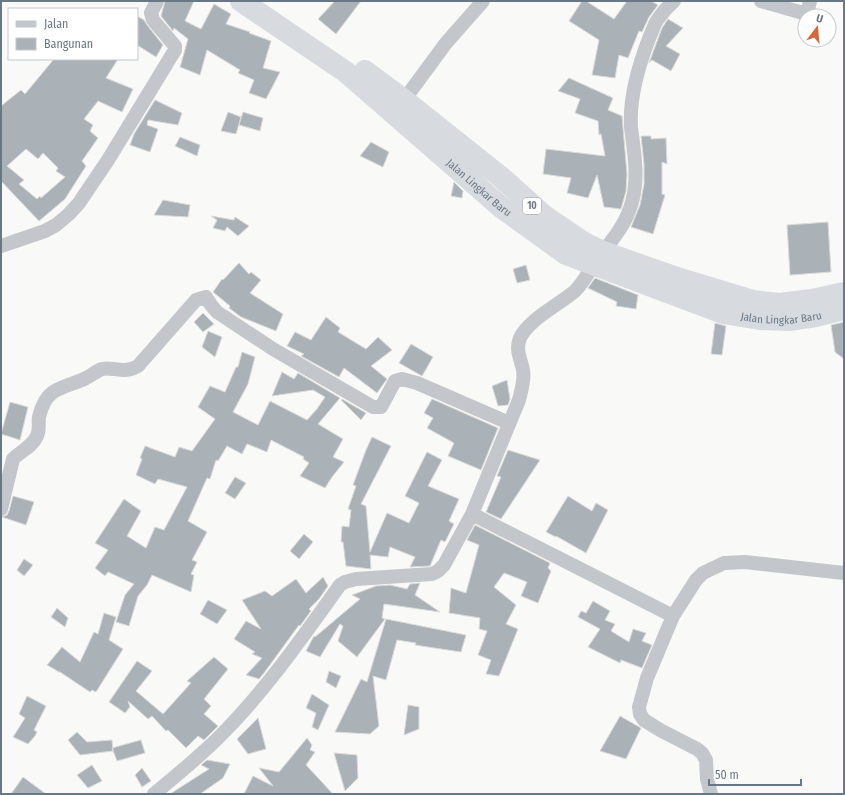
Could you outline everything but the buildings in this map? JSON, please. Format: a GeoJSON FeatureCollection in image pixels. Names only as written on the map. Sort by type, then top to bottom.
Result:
{"type":"FeatureCollection","features":[{"type":"Feature","properties":{"kind":"highway","name":"Jalan Lingkar Baru"},"geometry":{"type":"LineString","coordinates":[[241,1],[346,72],[501,206],[566,254],[598,258],[674,277],[753,301],[779,304],[812,300],[844,293]]}},
{"type":"Feature","properties":{"kind":"highway","name":"Jalan Lingkar Baru"},"geometry":{"type":"LineString","coordinates":[[268,1],[404,100],[502,178],[543,215],[586,244],[598,258],[723,313],[760,319],[789,320],[816,316],[844,309]]}},
{"type":"Feature","properties":{"kind":"street"},"geometry":{"type":"LineString","coordinates":[[1,246],[45,231],[56,225],[79,203],[108,160],[175,50],[175,46],[153,20],[152,13],[157,1]]}},
{"type":"Feature","properties":{"kind":"street"},"geometry":{"type":"LineString","coordinates":[[404,100],[446,43],[483,1]]}},
{"type":"Feature","properties":{"kind":"street"},"geometry":{"type":"LineString","coordinates":[[154,794],[192,762],[225,731],[279,669],[340,585],[356,579],[432,574],[444,565],[472,514],[519,400],[523,382],[523,370],[519,357],[518,345],[521,337],[526,329],[575,291],[583,282],[598,258],[619,232],[627,218],[636,184],[631,126],[634,86],[640,64],[657,20],[674,1]]}},
{"type":"Feature","properties":{"kind":"street"},"geometry":{"type":"LineString","coordinates":[[761,1],[803,13],[808,10],[810,1]]}},
{"type":"Feature","properties":{"kind":"street"},"geometry":{"type":"LineString","coordinates":[[1,509],[13,459],[18,454],[27,450],[37,435],[39,418],[47,398],[52,393],[86,378],[101,369],[106,368],[123,371],[132,370],[138,366],[196,300],[206,297],[217,312],[273,349],[373,407],[381,407],[395,382],[402,379],[417,383],[509,423]]}},
{"type":"Feature","properties":{"kind":"street"},"geometry":{"type":"LineString","coordinates":[[472,514],[673,616]]}},
{"type":"Feature","properties":{"kind":"street"},"geometry":{"type":"LineString","coordinates":[[711,794],[707,779],[706,760],[702,753],[644,720],[640,714],[639,707],[647,678],[673,616],[699,576],[724,563],[745,562],[844,573]]}}]}
